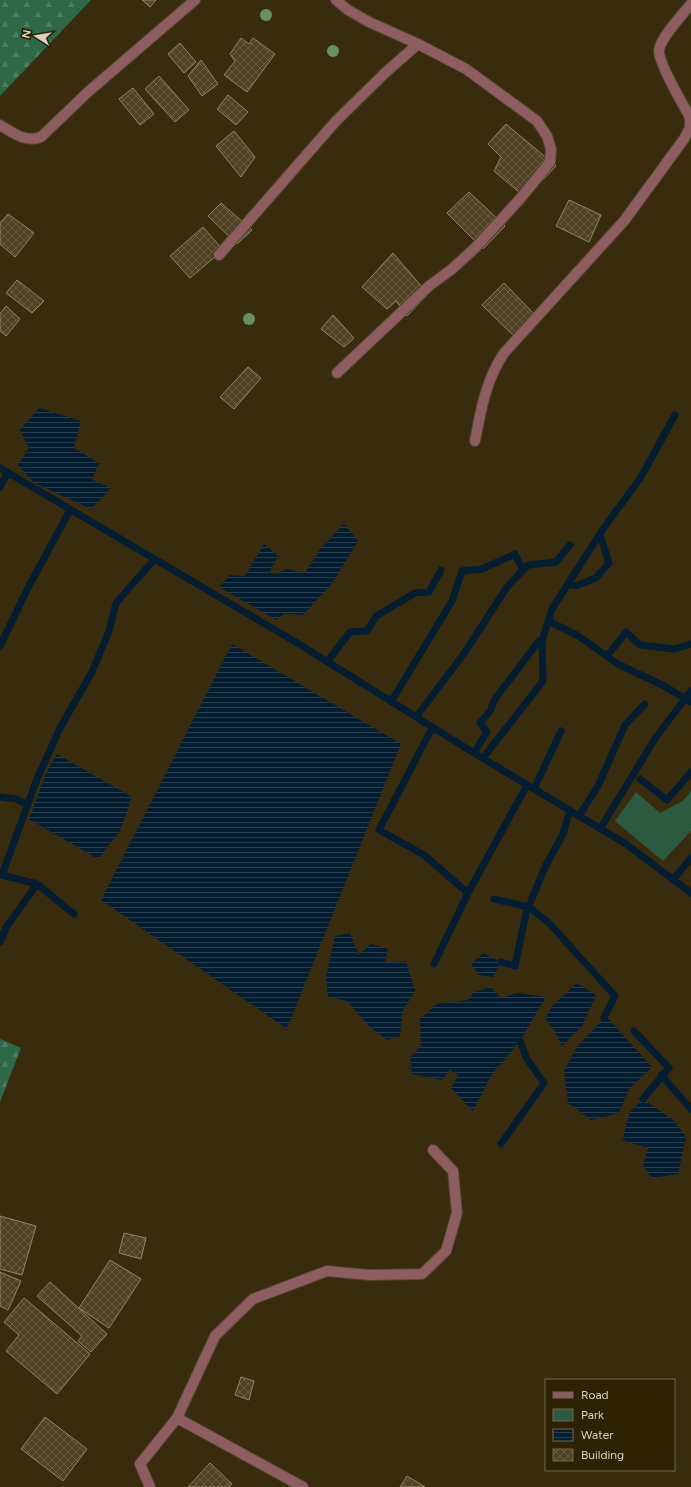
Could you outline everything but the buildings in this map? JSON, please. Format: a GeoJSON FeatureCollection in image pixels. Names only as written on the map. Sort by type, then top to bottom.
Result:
{"type":"FeatureCollection","features":[{"type":"Feature","properties":{"kind":"street"},"geometry":{"type":"LineString","coordinates":[[0,125],[26,138],[33,140],[41,137],[88,92],[195,0]]}},
{"type":"Feature","properties":{"kind":"street"},"geometry":{"type":"LineString","coordinates":[[336,0],[348,10],[369,22],[418,44],[466,70],[537,121],[547,136],[551,150],[550,162],[520,199],[475,248],[452,269],[429,286],[337,373]]}},
{"type":"Feature","properties":{"kind":"street"},"geometry":{"type":"LineString","coordinates":[[475,441],[483,396],[494,367],[504,353],[624,221],[662,171],[690,128],[690,117],[661,60],[659,50],[665,38],[691,4]]}},
{"type":"Feature","properties":{"kind":"street"},"geometry":{"type":"LineString","coordinates":[[219,255],[336,121],[386,72],[418,44]]}},
{"type":"Feature","properties":{"kind":"street"},"geometry":{"type":"LineString","coordinates":[[150,1487],[140,1464],[177,1418],[215,1336],[253,1299],[327,1271],[369,1275],[422,1274],[446,1251],[457,1213],[452,1171],[433,1150]]}},
{"type":"Feature","properties":{"kind":"street"},"geometry":{"type":"LineString","coordinates":[[177,1418],[304,1487]]}},
{"type":"Feature","properties":{"kind":"green space"},"geometry":{"type":"Polygon","coordinates":[[[0,0],[91,0],[0,96],[0,0]]]}},
{"type":"Feature","properties":{"kind":"green space"},"geometry":{"type":"Polygon","coordinates":[[[691,791],[691,831],[663,861],[615,821],[636,792],[660,813],[684,800],[691,791]]]}},
{"type":"Feature","properties":{"kind":"green space"},"geometry":{"type":"Polygon","coordinates":[[[0,1039],[21,1048],[0,1102],[0,1039]]]}},
{"type":"Feature","properties":{"kind":"water"},"geometry":{"type":"Polygon","coordinates":[[[39,408],[81,421],[74,448],[99,463],[92,480],[111,488],[91,509],[33,482],[18,465],[29,448],[20,430],[39,408]]]}},
{"type":"Feature","properties":{"kind":"water"},"geometry":{"type":"Polygon","coordinates":[[[344,524],[358,541],[333,582],[303,615],[285,613],[276,620],[219,587],[230,575],[245,576],[264,544],[278,556],[269,573],[275,574],[287,569],[305,573],[321,548],[344,524]]]}},
{"type":"Feature","properties":{"kind":"water"},"geometry":{"type":"Polygon","coordinates":[[[232,644],[401,744],[287,1029],[101,900],[232,644]]]}},
{"type":"Feature","properties":{"kind":"water"},"geometry":{"type":"Polygon","coordinates":[[[57,754],[132,797],[120,831],[98,859],[29,819],[47,771],[57,754]]]}},
{"type":"Feature","properties":{"kind":"water"},"geometry":{"type":"Polygon","coordinates":[[[350,933],[359,955],[371,944],[388,949],[385,962],[406,961],[415,991],[403,1010],[400,1036],[387,1040],[368,1025],[347,1001],[328,997],[326,977],[335,936],[350,933]]]}},
{"type":"Feature","properties":{"kind":"water"},"geometry":{"type":"Polygon","coordinates":[[[483,953],[501,962],[493,977],[479,975],[471,964],[483,953]]]}},
{"type":"Feature","properties":{"kind":"water"},"geometry":{"type":"Polygon","coordinates":[[[577,983],[596,995],[582,1026],[562,1046],[554,1030],[545,1019],[553,1005],[577,983]]]}},
{"type":"Feature","properties":{"kind":"water"},"geometry":{"type":"Polygon","coordinates":[[[491,987],[501,998],[517,993],[546,997],[520,1041],[491,1076],[473,1111],[451,1088],[458,1075],[450,1070],[442,1080],[412,1074],[410,1057],[421,1046],[420,1019],[437,1004],[468,1000],[474,992],[491,987]]]}},
{"type":"Feature","properties":{"kind":"water"},"geometry":{"type":"Polygon","coordinates":[[[606,1016],[652,1067],[629,1089],[619,1113],[591,1120],[568,1103],[564,1071],[577,1047],[606,1016]]]}},
{"type":"Feature","properties":{"kind":"water"},"geometry":{"type":"Polygon","coordinates":[[[643,1099],[673,1120],[686,1137],[678,1174],[652,1178],[643,1165],[648,1148],[622,1140],[630,1112],[643,1099]]]}},
{"type":"Feature","properties":{"kind":"waterway"},"geometry":{"type":"LineString","coordinates":[[483,758],[543,681],[542,641],[552,609],[603,529],[641,477],[675,415]]}},
{"type":"Feature","properties":{"kind":"waterway"},"geometry":{"type":"LineString","coordinates":[[0,468],[299,644],[474,753],[626,844],[691,893]]}},
{"type":"Feature","properties":{"kind":"waterway"},"geometry":{"type":"LineString","coordinates":[[0,487],[8,472]]}},
{"type":"Feature","properties":{"kind":"waterway"},"geometry":{"type":"LineString","coordinates":[[0,646],[28,588],[70,510]]}},
{"type":"Feature","properties":{"kind":"waterway"},"geometry":{"type":"LineString","coordinates":[[569,584],[576,586],[596,578],[609,563],[600,535]]}},
{"type":"Feature","properties":{"kind":"waterway"},"geometry":{"type":"LineString","coordinates":[[416,717],[463,655],[507,587],[528,565],[556,562],[570,545]]}},
{"type":"Feature","properties":{"kind":"waterway"},"geometry":{"type":"LineString","coordinates":[[391,702],[452,601],[462,571],[482,569],[515,554],[523,570]]}},
{"type":"Feature","properties":{"kind":"waterway"},"geometry":{"type":"LineString","coordinates":[[74,914],[37,884],[2,875],[37,779],[60,728],[92,672],[109,631],[116,603],[152,562]]}},
{"type":"Feature","properties":{"kind":"waterway"},"geometry":{"type":"LineString","coordinates":[[327,662],[350,632],[367,631],[376,616],[415,593],[429,592],[441,570]]}},
{"type":"Feature","properties":{"kind":"waterway"},"geometry":{"type":"LineString","coordinates":[[548,621],[577,635],[618,664],[664,686],[691,702]]}},
{"type":"Feature","properties":{"kind":"waterway"},"geometry":{"type":"LineString","coordinates":[[607,656],[626,632],[640,645],[674,649],[691,644]]}},
{"type":"Feature","properties":{"kind":"waterway"},"geometry":{"type":"LineString","coordinates":[[474,753],[487,732],[480,723],[490,711],[495,699],[539,641]]}},
{"type":"Feature","properties":{"kind":"waterway"},"geometry":{"type":"LineString","coordinates":[[600,829],[656,737],[691,691]]}},
{"type":"Feature","properties":{"kind":"waterway"},"geometry":{"type":"LineString","coordinates":[[579,816],[598,786],[625,725],[645,704]]}},
{"type":"Feature","properties":{"kind":"waterway"},"geometry":{"type":"LineString","coordinates":[[432,728],[379,830],[424,855],[468,893]]}},
{"type":"Feature","properties":{"kind":"waterway"},"geometry":{"type":"LineString","coordinates":[[534,789],[561,731]]}},
{"type":"Feature","properties":{"kind":"waterway"},"geometry":{"type":"LineString","coordinates":[[640,779],[667,800],[691,772]]}},
{"type":"Feature","properties":{"kind":"waterway"},"geometry":{"type":"LineString","coordinates":[[434,964],[468,893],[527,785]]}},
{"type":"Feature","properties":{"kind":"waterway"},"geometry":{"type":"LineString","coordinates":[[0,797],[16,799],[27,804]]}},
{"type":"Feature","properties":{"kind":"waterway"},"geometry":{"type":"LineString","coordinates":[[501,962],[515,966],[526,913],[545,867],[563,834],[570,810]]}},
{"type":"Feature","properties":{"kind":"waterway"},"geometry":{"type":"LineString","coordinates":[[673,880],[691,858]]}},
{"type":"Feature","properties":{"kind":"waterway"},"geometry":{"type":"LineString","coordinates":[[0,942],[7,926],[37,884]]}},
{"type":"Feature","properties":{"kind":"waterway"},"geometry":{"type":"LineString","coordinates":[[494,899],[529,907],[549,923],[615,996],[604,1018]]}},
{"type":"Feature","properties":{"kind":"waterway"},"geometry":{"type":"LineString","coordinates":[[634,1031],[669,1068],[643,1099]]}},
{"type":"Feature","properties":{"kind":"waterway"},"geometry":{"type":"LineString","coordinates":[[501,1144],[544,1083],[527,1059],[520,1041]]}},
{"type":"Feature","properties":{"kind":"waterway"},"geometry":{"type":"LineString","coordinates":[[661,1075],[691,1109]]}}]}
